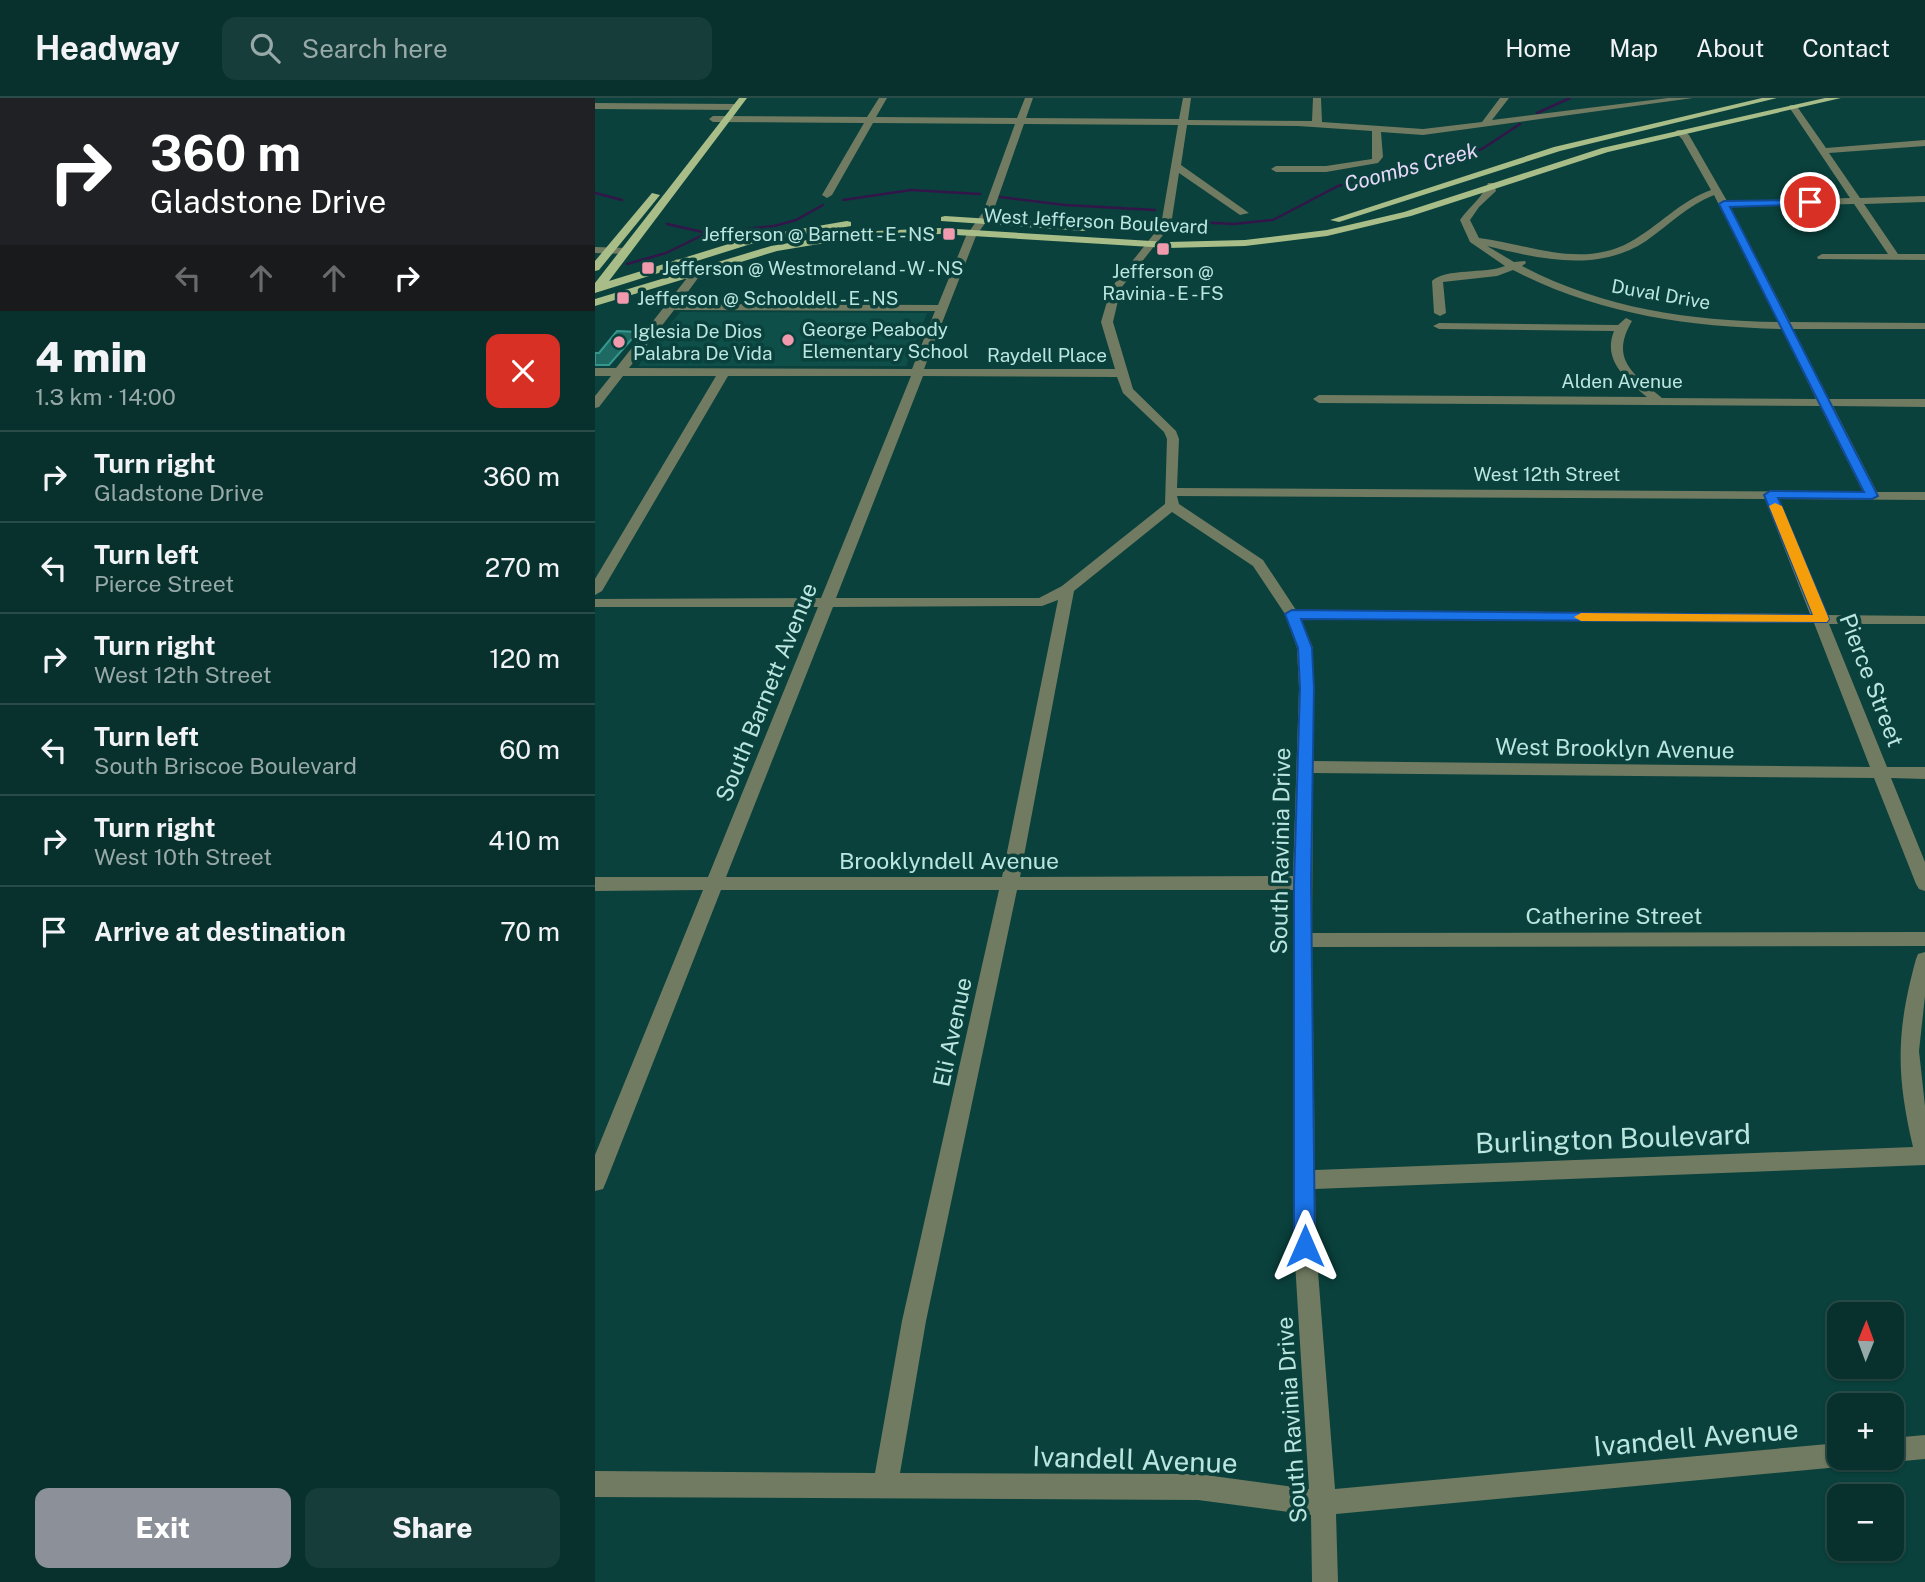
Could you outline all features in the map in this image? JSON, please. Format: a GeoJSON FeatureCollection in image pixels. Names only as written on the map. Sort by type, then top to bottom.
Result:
{"type":"FeatureCollection","features":[{"type":"Feature","properties":{"kind":"main road"},"geometry":{"type":"LineString","coordinates":[[705,129],[723,107],[743,98]]}},
{"type":"Feature","properties":{"kind":"main road","name":"West Jefferson Boulevard"},"geometry":{"type":"LineString","coordinates":[[927,219],[1161,234],[1235,234],[1318,224],[1363,213],[1472,176],[1603,137],[1773,98]]}},
{"type":"Feature","properties":{"kind":"main road","name":"West Jefferson Boulevard"},"geometry":{"type":"LineString","coordinates":[[595,303],[775,248],[825,239],[909,231],[974,232],[1151,245],[1227,244],[1327,233],[1376,223],[1605,150],[1814,100],[1837,98]]}},
{"type":"Feature","properties":{"kind":"main road"},"geometry":{"type":"LineString","coordinates":[[596,287],[614,269],[726,119],[733,102]]}},
{"type":"Feature","properties":{"kind":"main road"},"geometry":{"type":"LineString","coordinates":[[1472,176],[1492,185]]}},
{"type":"Feature","properties":{"kind":"main road"},"geometry":{"type":"LineString","coordinates":[[595,268],[660,188]]}},
{"type":"Feature","properties":{"kind":"main road"},"geometry":{"type":"LineString","coordinates":[[596,287],[765,237],[863,222]]}},
{"type":"Feature","properties":{"kind":"main road"},"geometry":{"type":"LineString","coordinates":[[614,269],[616,273],[625,275],[646,273]]}},
{"type":"Feature","properties":{"kind":"street"},"geometry":{"type":"LineString","coordinates":[[827,195],[883,98]]}},
{"type":"Feature","properties":{"kind":"street","name":"South Barnett Avenue"},"geometry":{"type":"LineString","coordinates":[[595,1182],[942,308],[974,232],[983,221],[1029,98]]}},
{"type":"Feature","properties":{"kind":"street"},"geometry":{"type":"LineString","coordinates":[[595,603],[1032,603],[1050,600],[1067,589],[1171,499],[1174,448],[1170,431],[1127,390],[1107,322],[1113,293],[1161,234],[1167,221],[1187,98]]}},
{"type":"Feature","properties":{"kind":"street"},"geometry":{"type":"LineString","coordinates":[[1317,98],[1317,124]]}},
{"type":"Feature","properties":{"kind":"street"},"geometry":{"type":"LineString","coordinates":[[1484,125],[1505,98]]}},
{"type":"Feature","properties":{"kind":"street"},"geometry":{"type":"LineString","coordinates":[[713,119],[1317,124],[1423,132],[1689,98]]}},
{"type":"Feature","properties":{"kind":"street"},"geometry":{"type":"LineString","coordinates":[[595,106],[723,107]]}},
{"type":"Feature","properties":{"kind":"street"},"geometry":{"type":"LineString","coordinates":[[1793,107],[1895,257]]}},
{"type":"Feature","properties":{"kind":"street"},"geometry":{"type":"LineString","coordinates":[[1276,169],[1326,169],[1375,161],[1378,158],[1376,130]]}},
{"type":"Feature","properties":{"kind":"street"},"geometry":{"type":"LineString","coordinates":[[1680,132],[1686,136],[1724,204],[1872,496]]}},
{"type":"Feature","properties":{"kind":"street"},"geometry":{"type":"LineString","coordinates":[[1823,151],[1925,143]]}},
{"type":"Feature","properties":{"kind":"street"},"geometry":{"type":"LineString","coordinates":[[1175,165],[1244,213]]}},
{"type":"Feature","properties":{"kind":"street"},"geometry":{"type":"LineString","coordinates":[[1492,185],[1491,191],[1475,205],[1465,220],[1474,239],[1540,254],[1569,257],[1621,250],[1633,245],[1700,195],[1716,191]]}},
{"type":"Feature","properties":{"kind":"street"},"geometry":{"type":"LineString","coordinates":[[1724,204],[1925,199]]}},
{"type":"Feature","properties":{"kind":"street","name":"Duval Drive"},"geometry":{"type":"LineString","coordinates":[[1474,239],[1513,267],[1560,289],[1635,310],[1703,320],[1785,325],[1925,326]]}},
{"type":"Feature","properties":{"kind":"street"},"geometry":{"type":"LineString","coordinates":[[595,250],[627,251]]}},
{"type":"Feature","properties":{"kind":"street"},"geometry":{"type":"LineString","coordinates":[[1540,254],[1497,273],[1437,281],[1440,319],[1621,328]]}},
{"type":"Feature","properties":{"kind":"street"},"geometry":{"type":"LineString","coordinates":[[1822,257],[1925,257]]}},
{"type":"Feature","properties":{"kind":"street"},"geometry":{"type":"LineString","coordinates":[[595,404],[694,278],[677,262]]}},
{"type":"Feature","properties":{"kind":"street"},"geometry":{"type":"LineString","coordinates":[[671,307],[942,308]]}},
{"type":"Feature","properties":{"kind":"street"},"geometry":{"type":"LineString","coordinates":[[1635,310],[1621,328],[1614,343],[1618,359],[1630,375],[1659,401]]}},
{"type":"Feature","properties":{"kind":"street","name":"Raydell Place"},"geometry":{"type":"LineString","coordinates":[[595,372],[1122,373]]}},
{"type":"Feature","properties":{"kind":"street"},"geometry":{"type":"LineString","coordinates":[[595,591],[724,373]]}},
{"type":"Feature","properties":{"kind":"street","name":"Alden Avenue"},"geometry":{"type":"LineString","coordinates":[[1319,399],[1925,403]]}},
{"type":"Feature","properties":{"kind":"street","name":"Pierce Street"},"geometry":{"type":"LineString","coordinates":[[1770,495],[1822,619],[1925,884]]}},
{"type":"Feature","properties":{"kind":"street","name":"West 12th Street"},"geometry":{"type":"LineString","coordinates":[[1171,499],[1925,496]]}},
{"type":"Feature","properties":{"kind":"street","name":"South Ravinia Drive"},"geometry":{"type":"LineString","coordinates":[[1171,499],[1186,517],[1258,563],[1292,614],[1305,648],[1304,1180],[1309,1331],[1323,1503],[1325,1582]]}},
{"type":"Feature","properties":{"kind":"street","name":"Eli Avenue"},"geometry":{"type":"LineString","coordinates":[[885,1486],[914,1321],[1009,886],[1067,589]]}},
{"type":"Feature","properties":{"kind":"street"},"geometry":{"type":"LineString","coordinates":[[1292,614],[1925,620]]}},
{"type":"Feature","properties":{"kind":"street","name":"West Brooklyn Avenue"},"geometry":{"type":"LineString","coordinates":[[1305,767],[1925,773]]}},
{"type":"Feature","properties":{"kind":"street","name":"Brooklyndell Avenue"},"geometry":{"type":"LineString","coordinates":[[595,884],[1009,886],[1167,882],[1303,883]]}},
{"type":"Feature","properties":{"kind":"street","name":"Catherine Street"},"geometry":{"type":"LineString","coordinates":[[1303,940],[1925,939]]}},
{"type":"Feature","properties":{"kind":"street"},"geometry":{"type":"LineString","coordinates":[[1925,959],[1911,1016],[1908,1041],[1909,1072],[1925,1154]]}},
{"type":"Feature","properties":{"kind":"street","name":"Burlington Boulevard"},"geometry":{"type":"LineString","coordinates":[[1304,1180],[1925,1154]]}},
{"type":"Feature","properties":{"kind":"street"},"geometry":{"type":"LineString","coordinates":[[1904,1449],[1925,1447]]}},
{"type":"Feature","properties":{"kind":"street","name":"Ivandell Avenue"},"geometry":{"type":"LineString","coordinates":[[595,1484],[1198,1488],[1323,1503],[1827,1456]]}},
{"type":"Feature","properties":{"kind":"shaded area","name":"George Peabody Elementary School"},"geometry":{"type":"Polygon","coordinates":[[[680,312],[927,313],[906,366],[638,366],[680,312]]]}},
{"type":"Feature","properties":{"kind":"building","name":"Iglesia De Dios Palabra De Vida"},"geometry":{"type":"Polygon","coordinates":[[[617,331],[638,332],[609,365],[595,365],[595,353],[599,353],[617,331]]]}},
{"type":"Feature","properties":{"kind":"waterway","name":"Coombs Creek"},"geometry":{"type":"LineString","coordinates":[[1537,113],[1570,98]]}},
{"type":"Feature","properties":{"kind":"waterway","name":"Coombs Creek"},"geometry":{"type":"LineString","coordinates":[[1179,221],[1233,224],[1273,220],[1338,186],[1482,149],[1520,124]]}},
{"type":"Feature","properties":{"kind":"waterway","name":"Coombs Creek"},"geometry":{"type":"LineString","coordinates":[[843,200],[911,190],[980,194]]}},
{"type":"Feature","properties":{"kind":"waterway"},"geometry":{"type":"LineString","coordinates":[[595,193],[622,200]]}},
{"type":"Feature","properties":{"kind":"waterway","name":"Coombs Creek"},"geometry":{"type":"LineString","coordinates":[[1000,197],[1065,205],[1155,210]]}},
{"type":"Feature","properties":{"kind":"waterway","name":"Coombs Creek"},"geometry":{"type":"LineString","coordinates":[[707,233],[774,226],[796,220],[823,205]]}},
{"type":"Feature","properties":{"kind":"waterway"},"geometry":{"type":"LineString","coordinates":[[667,224],[707,233]]}},
{"type":"Feature","properties":{"kind":"waterway","name":"Coombs Creek"},"geometry":{"type":"LineString","coordinates":[[627,264],[666,253],[707,233]]}},
{"type":"Feature","properties":{"kind":"slow traffic"},"geometry":{"type":"LineString","coordinates":[[1581,617],[1822,619],[1775,506]]}},
{"type":"Feature","properties":{"kind":"place","name":"Jefferson @ Barnett - E - NS"},"geometry":{"type":"Point","coordinates":[949,234]}},
{"type":"Feature","properties":{"kind":"place","name":"Jefferson @ Ravinia - E - FS"},"geometry":{"type":"Point","coordinates":[1163,249]}},
{"type":"Feature","properties":{"kind":"place","name":"Jefferson @ Westmoreland - W - NS"},"geometry":{"type":"Point","coordinates":[648,268]}},
{"type":"Feature","properties":{"kind":"place","name":"Jefferson @ Schooldell - E - NS"},"geometry":{"type":"Point","coordinates":[623,298]}},
{"type":"Feature","properties":{"kind":"place","name":"George Peabody Elementary School"},"geometry":{"type":"Point","coordinates":[788,340]}},
{"type":"Feature","properties":{"kind":"place","name":"Iglesia De Dios Palabra De Vida"},"geometry":{"type":"Point","coordinates":[619,342]}},
{"type":"Feature","properties":{"kind":"route"},"geometry":{"type":"LineString","coordinates":[[1305,1246],[1303,883],[1307,688],[1305,648],[1292,614],[1822,619],[1770,495],[1872,496],[1724,204],[1810,202]]}}]}
